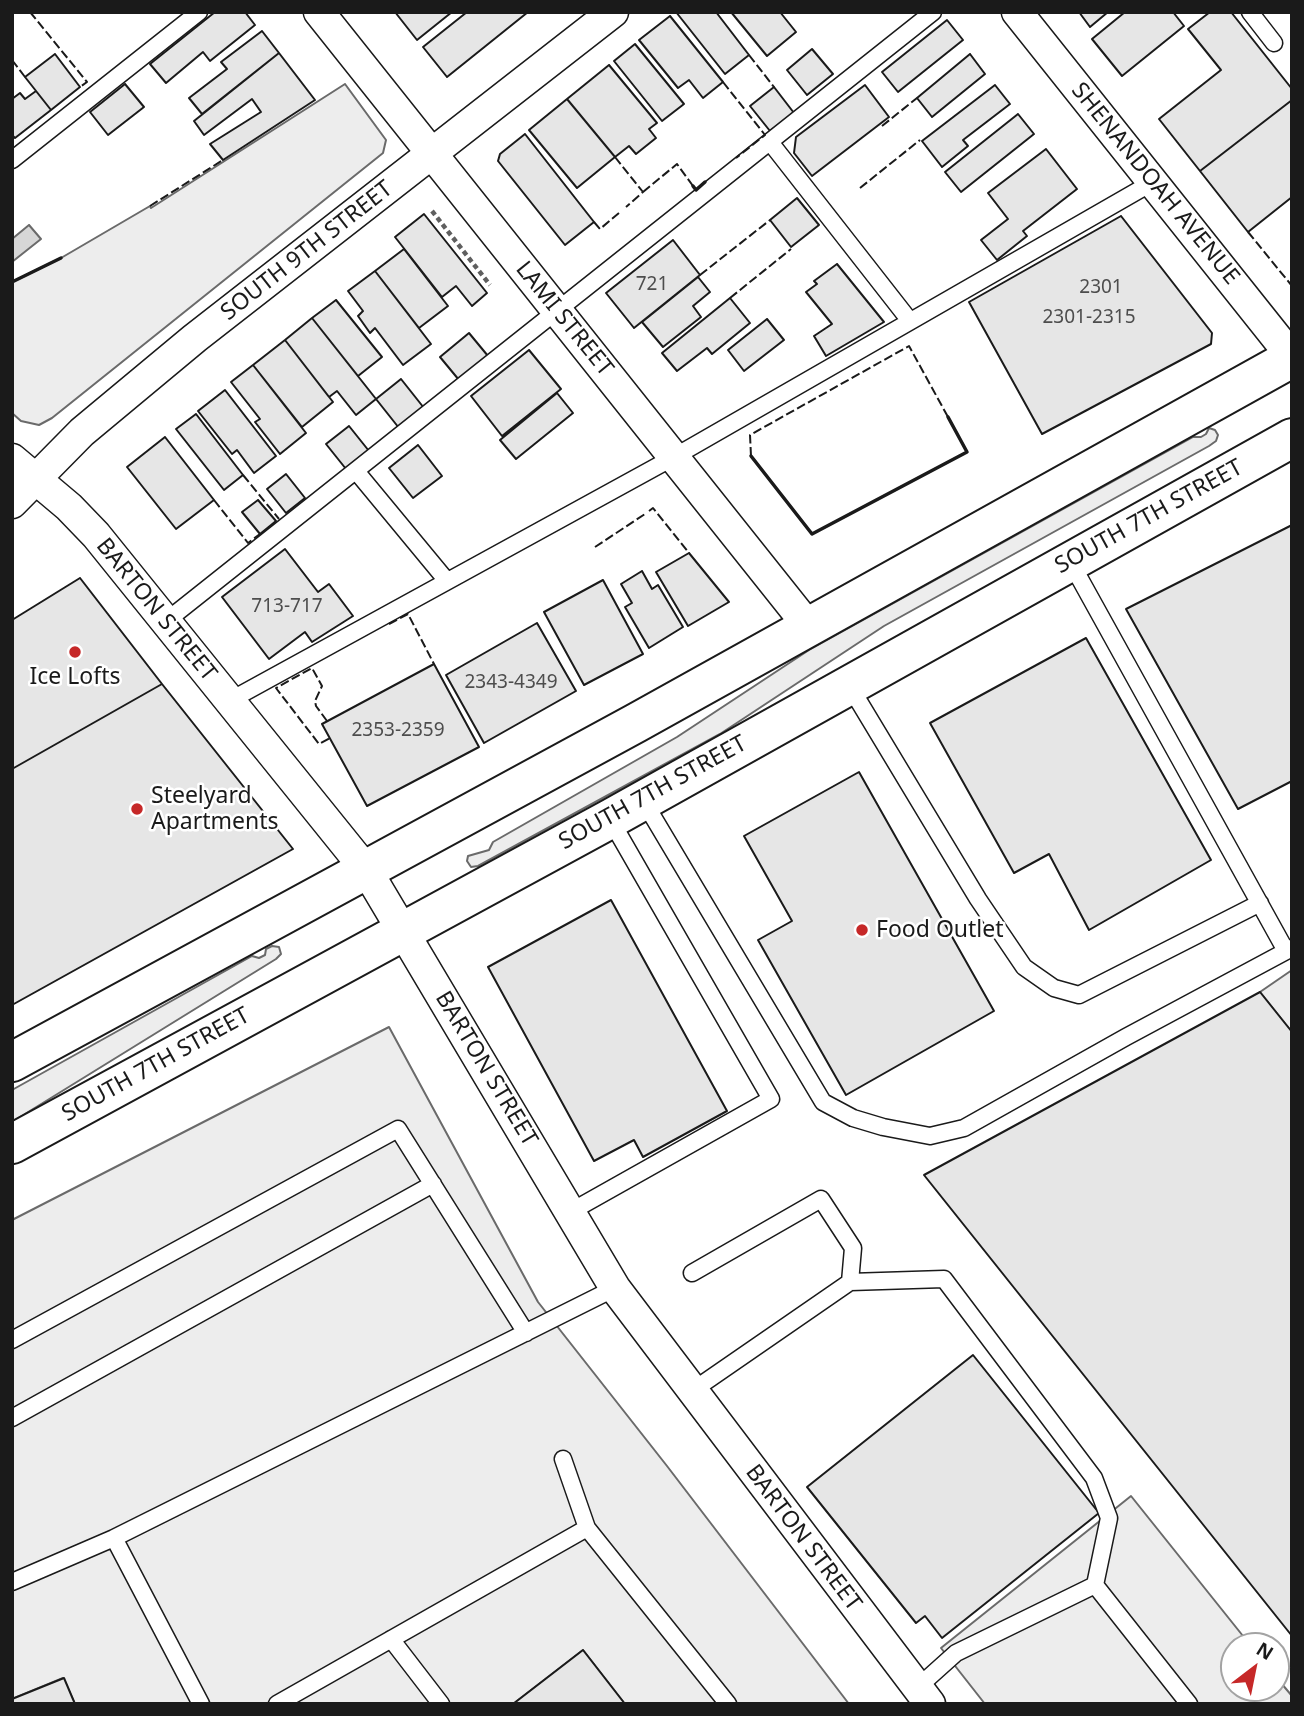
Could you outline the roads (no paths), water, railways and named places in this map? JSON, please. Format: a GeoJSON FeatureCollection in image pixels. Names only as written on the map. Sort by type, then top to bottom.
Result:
{"type":"FeatureCollection","features":[{"type":"Feature","properties":{"kind":"main road"},"geometry":{"type":"LineString","coordinates":[[12,1062],[367,871],[1292,357]]}},
{"type":"Feature","properties":{"kind":"main road","name":"SOUTH 7TH STREET"},"geometry":{"type":"LineString","coordinates":[[12,1144],[403,929],[610,819],[1292,438]]}},
{"type":"Feature","properties":{"kind":"street","name":"LAMI STREET"},"geometry":{"type":"LineString","coordinates":[[319,12],[809,627]]}},
{"type":"Feature","properties":{"kind":"street","name":"SOUTH 9TH STREET"},"geometry":{"type":"LineString","coordinates":[[12,503],[82,432],[195,338],[612,12]]}},
{"type":"Feature","properties":{"kind":"street","name":"SHENANDOAH AVENUE"},"geometry":{"type":"LineString","coordinates":[[1017,12],[1292,357]]}},
{"type":"Feature","properties":{"kind":"street","name":"BARTON STREET"},"geometry":{"type":"LineString","coordinates":[[12,459],[69,507],[96,535],[367,871],[615,1288],[923,1696]]}},
{"type":"Feature","properties":{"kind":"lane"},"geometry":{"type":"LineString","coordinates":[[12,160],[199,12]]}},
{"type":"Feature","properties":{"kind":"lane"},"geometry":{"type":"LineString","coordinates":[[165,622],[933,12]]}},
{"type":"Feature","properties":{"kind":"lane"},"geometry":{"type":"LineString","coordinates":[[1250,12],[1274,43]]}},
{"type":"Feature","properties":{"kind":"lane"},"geometry":{"type":"LineString","coordinates":[[770,142],[910,321]]}},
{"type":"Feature","properties":{"kind":"lane"},"geometry":{"type":"LineString","coordinates":[[229,701],[674,457],[1153,182]]}},
{"type":"Feature","properties":{"kind":"lane"},"geometry":{"type":"LineString","coordinates":[[356,471],[447,581]]}},
{"type":"Feature","properties":{"kind":"lane"},"geometry":{"type":"LineString","coordinates":[[643,800],[823,1102],[853,1118],[883,1127],[930,1136],[964,1128],[1289,949],[1260,903],[1070,561]]}},
{"type":"Feature","properties":{"kind":"lane"},"geometry":{"type":"LineString","coordinates":[[849,685],[978,900],[1024,967],[1054,988],[1079,995],[1260,903]]}},
{"type":"Feature","properties":{"kind":"lane"},"geometry":{"type":"LineString","coordinates":[[570,1212],[772,1099],[610,819]]}},
{"type":"Feature","properties":{"kind":"lane"},"geometry":{"type":"LineString","coordinates":[[12,1339],[398,1129],[526,1333]]}},
{"type":"Feature","properties":{"kind":"lane"},"geometry":{"type":"LineString","coordinates":[[12,1418],[433,1184]]}},
{"type":"Feature","properties":{"kind":"lane"},"geometry":{"type":"LineString","coordinates":[[692,1273],[821,1199],[853,1248],[850,1282]]}},
{"type":"Feature","properties":{"kind":"lane"},"geometry":{"type":"LineString","coordinates":[[692,1391],[850,1282],[944,1279],[1094,1478],[1109,1518],[1095,1585]]}},
{"type":"Feature","properties":{"kind":"lane"},"geometry":{"type":"LineString","coordinates":[[12,1582],[114,1538],[615,1288]]}},
{"type":"Feature","properties":{"kind":"lane"},"geometry":{"type":"LineString","coordinates":[[563,1459],[587,1528],[728,1704]]}},
{"type":"Feature","properties":{"kind":"lane"},"geometry":{"type":"LineString","coordinates":[[277,1704],[587,1528]]}},
{"type":"Feature","properties":{"kind":"lane"},"geometry":{"type":"LineString","coordinates":[[114,1538],[201,1704]]}},
{"type":"Feature","properties":{"kind":"lane"},"geometry":{"type":"LineString","coordinates":[[923,1696],[956,1653],[1095,1585]]}},
{"type":"Feature","properties":{"kind":"lane"},"geometry":{"type":"LineString","coordinates":[[1095,1585],[1189,1704]]}},
{"type":"Feature","properties":{"kind":"lane"},"geometry":{"type":"LineString","coordinates":[[391,1640],[441,1704]]}},
{"type":"Feature","properties":{"kind":"place","name":"Ice Lofts"},"geometry":{"type":"Point","coordinates":[75,652]}},
{"type":"Feature","properties":{"kind":"place","name":"Steelyard Apartments"},"geometry":{"type":"Point","coordinates":[137,809]}},
{"type":"Feature","properties":{"kind":"place","name":"Food Outlet"},"geometry":{"type":"Point","coordinates":[862,930]}}]}
